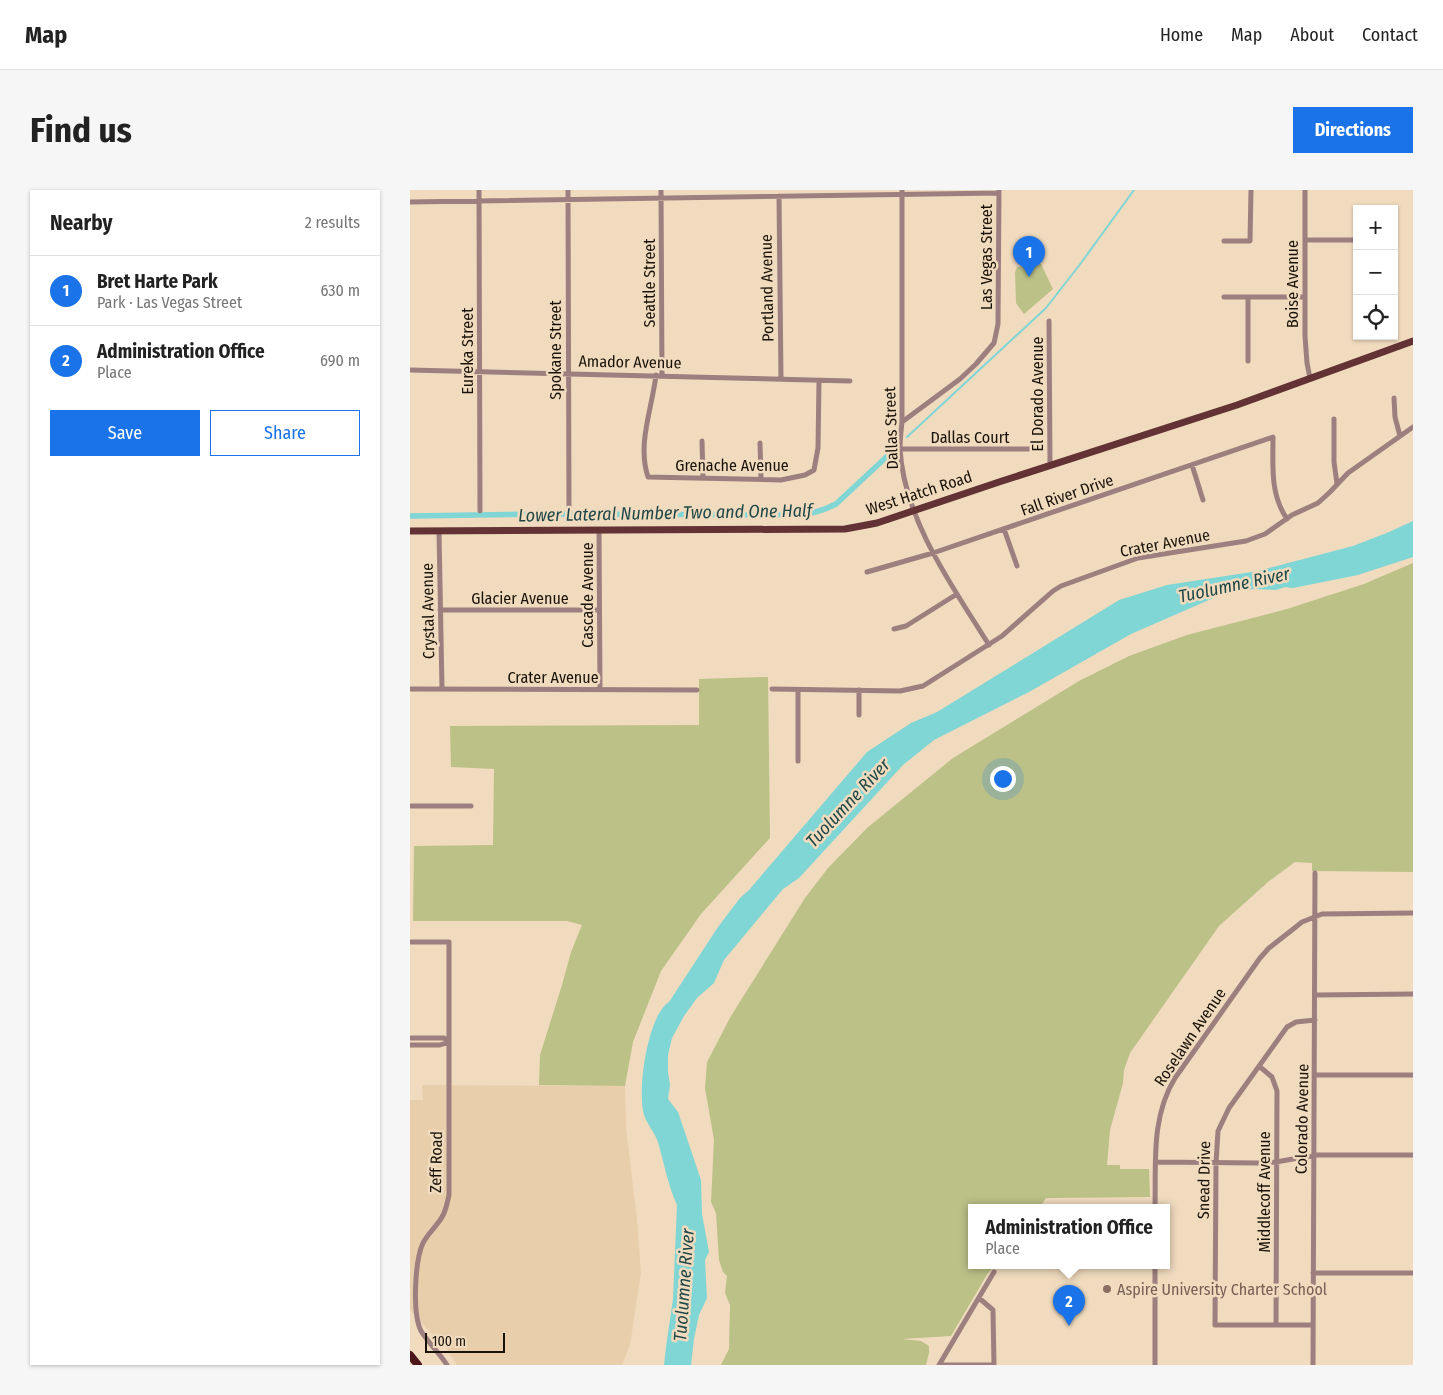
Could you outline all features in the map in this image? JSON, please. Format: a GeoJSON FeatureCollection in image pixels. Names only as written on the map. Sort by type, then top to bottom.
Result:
{"type":"FeatureCollection","features":[{"type":"Feature","properties":{"kind":"highway"},"geometry":{"type":"LineString","coordinates":[[410,1355],[418,1365]]}},
{"type":"Feature","properties":{"kind":"main road","name":"West Hatch Road"},"geometry":{"type":"LineString","coordinates":[[410,531],[846,529],[877,523],[1237,405],[1413,341]]}},
{"type":"Feature","properties":{"kind":"street","name":"Eureka Street"},"geometry":{"type":"LineString","coordinates":[[478,190],[480,511]]}},
{"type":"Feature","properties":{"kind":"street","name":"Spokane Street"},"geometry":{"type":"LineString","coordinates":[[568,190],[569,510]]}},
{"type":"Feature","properties":{"kind":"street","name":"Seattle Street"},"geometry":{"type":"LineString","coordinates":[[648,478],[644,466],[645,431],[659,375],[661,190]]}},
{"type":"Feature","properties":{"kind":"street"},"geometry":{"type":"LineString","coordinates":[[742,190],[742,196]]}},
{"type":"Feature","properties":{"kind":"street"},"geometry":{"type":"LineString","coordinates":[[1224,241],[1250,241],[1251,190]]}},
{"type":"Feature","properties":{"kind":"street","name":"Boise Avenue"},"geometry":{"type":"LineString","coordinates":[[1305,190],[1306,350],[1310,378]]}},
{"type":"Feature","properties":{"kind":"street"},"geometry":{"type":"LineString","coordinates":[[410,202],[999,191]]}},
{"type":"Feature","properties":{"kind":"street","name":"Las Vegas Street"},"geometry":{"type":"LineString","coordinates":[[902,422],[960,379],[994,343],[998,324],[999,191]]}},
{"type":"Feature","properties":{"kind":"street","name":"Dallas Street"},"geometry":{"type":"LineString","coordinates":[[902,192],[902,422],[900,449],[905,481],[914,511],[933,554],[989,646]]}},
{"type":"Feature","properties":{"kind":"street","name":"Portland Avenue"},"geometry":{"type":"LineString","coordinates":[[779,196],[781,379]]}},
{"type":"Feature","properties":{"kind":"street"},"geometry":{"type":"LineString","coordinates":[[1305,240],[1353,240]]}},
{"type":"Feature","properties":{"kind":"street"},"geometry":{"type":"LineString","coordinates":[[1224,297],[1305,297]]}},
{"type":"Feature","properties":{"kind":"street"},"geometry":{"type":"LineString","coordinates":[[1248,297],[1248,361]]}},
{"type":"Feature","properties":{"kind":"street","name":"El Dorado Avenue"},"geometry":{"type":"LineString","coordinates":[[1049,321],[1050,466]]}},
{"type":"Feature","properties":{"kind":"street","name":"Amador Avenue"},"geometry":{"type":"LineString","coordinates":[[410,370],[850,381]]}},
{"type":"Feature","properties":{"kind":"street","name":"Grenache Avenue"},"geometry":{"type":"LineString","coordinates":[[648,478],[761,478],[781,480],[806,475],[814,470],[818,448],[819,381]]}},
{"type":"Feature","properties":{"kind":"street"},"geometry":{"type":"LineString","coordinates":[[1394,398],[1395,417],[1400,436]]}},
{"type":"Feature","properties":{"kind":"street"},"geometry":{"type":"LineString","coordinates":[[1334,419],[1334,462],[1337,484]]}},
{"type":"Feature","properties":{"kind":"street","name":"Crater Avenue"},"geometry":{"type":"LineString","coordinates":[[772,689],[908,690],[923,686],[989,646],[1061,586],[1138,558],[1246,541],[1265,534],[1287,519],[1318,503],[1348,473],[1413,427]]}},
{"type":"Feature","properties":{"kind":"street","name":"Fall River Drive"},"geometry":{"type":"LineString","coordinates":[[867,572],[933,554],[1273,438],[1274,487],[1278,503],[1287,519]]}},
{"type":"Feature","properties":{"kind":"street"},"geometry":{"type":"LineString","coordinates":[[702,442],[703,478]]}},
{"type":"Feature","properties":{"kind":"street"},"geometry":{"type":"LineString","coordinates":[[760,443],[761,478]]}},
{"type":"Feature","properties":{"kind":"street","name":"Dallas Court"},"geometry":{"type":"LineString","coordinates":[[900,449],[1040,449]]}},
{"type":"Feature","properties":{"kind":"street"},"geometry":{"type":"LineString","coordinates":[[1192,465],[1203,500]]}},
{"type":"Feature","properties":{"kind":"street","name":"Cascade Avenue"},"geometry":{"type":"LineString","coordinates":[[598,530],[600,690]]}},
{"type":"Feature","properties":{"kind":"street"},"geometry":{"type":"LineString","coordinates":[[1004,530],[1017,566]]}},
{"type":"Feature","properties":{"kind":"street","name":"Crystal Avenue"},"geometry":{"type":"LineString","coordinates":[[439,532],[442,689]]}},
{"type":"Feature","properties":{"kind":"street"},"geometry":{"type":"LineString","coordinates":[[894,629],[906,626],[957,594]]}},
{"type":"Feature","properties":{"kind":"street","name":"Glacier Avenue"},"geometry":{"type":"LineString","coordinates":[[440,610],[599,610]]}},
{"type":"Feature","properties":{"kind":"street","name":"Crater Avenue"},"geometry":{"type":"LineString","coordinates":[[410,689],[697,690]]}},
{"type":"Feature","properties":{"kind":"street"},"geometry":{"type":"LineString","coordinates":[[798,690],[798,761]]}},
{"type":"Feature","properties":{"kind":"street"},"geometry":{"type":"LineString","coordinates":[[859,690],[859,715]]}},
{"type":"Feature","properties":{"kind":"street"},"geometry":{"type":"LineString","coordinates":[[410,806],[471,806]]}},
{"type":"Feature","properties":{"kind":"street","name":"Colorado Avenue"},"geometry":{"type":"LineString","coordinates":[[1313,1365],[1316,1020],[1315,873]]}},
{"type":"Feature","properties":{"kind":"street"},"geometry":{"type":"LineString","coordinates":[[1316,916],[1322,914],[1413,913]]}},
{"type":"Feature","properties":{"kind":"street","name":"Roselawn Avenue"},"geometry":{"type":"LineString","coordinates":[[1156,1204],[1158,1118],[1165,1097],[1176,1078],[1260,958],[1269,948],[1292,930],[1316,916]]}},
{"type":"Feature","properties":{"kind":"street","name":"Zeff Road"},"geometry":{"type":"LineString","coordinates":[[410,942],[449,942],[449,1195],[441,1219],[424,1241],[421,1249],[417,1270],[416,1304],[417,1316],[422,1332],[447,1365]]}},
{"type":"Feature","properties":{"kind":"street"},"geometry":{"type":"LineString","coordinates":[[1316,995],[1413,994]]}},
{"type":"Feature","properties":{"kind":"street","name":"Snead Drive"},"geometry":{"type":"LineString","coordinates":[[1276,1325],[1216,1325],[1216,1140],[1221,1122],[1229,1108],[1287,1027],[1296,1022],[1316,1020]]}},
{"type":"Feature","properties":{"kind":"street"},"geometry":{"type":"LineString","coordinates":[[410,1038],[444,1038],[449,1042]]}},
{"type":"Feature","properties":{"kind":"street"},"geometry":{"type":"LineString","coordinates":[[410,1044],[440,1045],[449,1042]]}},
{"type":"Feature","properties":{"kind":"street","name":"Middlecoff Avenue"},"geometry":{"type":"LineString","coordinates":[[1259,1066],[1272,1077],[1276,1087],[1276,1325]]}},
{"type":"Feature","properties":{"kind":"street"},"geometry":{"type":"LineString","coordinates":[[1315,1075],[1413,1075]]}},
{"type":"Feature","properties":{"kind":"street"},"geometry":{"type":"LineString","coordinates":[[1156,1162],[1276,1162],[1315,1155],[1413,1155]]}},
{"type":"Feature","properties":{"kind":"street"},"geometry":{"type":"LineString","coordinates":[[1155,1269],[1155,1365]]}},
{"type":"Feature","properties":{"kind":"street"},"geometry":{"type":"LineString","coordinates":[[939,1365],[994,1272]]}},
{"type":"Feature","properties":{"kind":"street"},"geometry":{"type":"LineString","coordinates":[[1313,1274],[1413,1273]]}},
{"type":"Feature","properties":{"kind":"street"},"geometry":{"type":"LineString","coordinates":[[939,1365],[994,1365],[993,1310],[979,1298]]}},
{"type":"Feature","properties":{"kind":"street"},"geometry":{"type":"LineString","coordinates":[[1276,1325],[1313,1325]]}},
{"type":"Feature","properties":{"kind":"shaded area"},"geometry":{"type":"Polygon","coordinates":[[[422,1085],[625,1086],[626,1127],[637,1219],[641,1273],[630,1345],[622,1365],[457,1365],[439,1336],[432,1334],[412,1312],[410,1309],[410,1100],[423,1100],[422,1085]]]}},
{"type":"Feature","properties":{"kind":"green space"},"geometry":{"type":"Polygon","coordinates":[[[1041,264],[1053,289],[1024,314],[1016,303],[1015,272],[1017,267],[1041,264]]]}},
{"type":"Feature","properties":{"kind":"green space"},"geometry":{"type":"Polygon","coordinates":[[[1413,563],[1413,872],[1312,871],[1312,863],[1295,862],[1268,882],[1219,926],[1130,1053],[1124,1070],[1123,1083],[1110,1130],[1107,1165],[1120,1165],[1120,1169],[1149,1169],[1150,1197],[1046,1198],[1042,1204],[968,1204],[968,1269],[992,1269],[951,1336],[902,1339],[921,1341],[929,1346],[926,1365],[721,1365],[729,1349],[730,1305],[725,1293],[727,1276],[723,1272],[719,1260],[716,1213],[711,1202],[714,1140],[705,1088],[707,1062],[731,1016],[805,898],[828,868],[867,828],[953,758],[1079,681],[1129,656],[1187,635],[1287,609],[1364,584],[1413,563]]]}},
{"type":"Feature","properties":{"kind":"green space"},"geometry":{"type":"Polygon","coordinates":[[[768,677],[770,838],[701,914],[661,971],[633,1042],[625,1086],[539,1085],[540,1055],[571,952],[582,925],[567,921],[413,921],[414,846],[493,845],[494,769],[451,767],[450,726],[699,725],[699,679],[768,677]]]}},
{"type":"Feature","properties":{"kind":"water","name":"Tuolumne River"},"geometry":{"type":"Polygon","coordinates":[[[1413,521],[1413,557],[1358,575],[1293,588],[1285,587],[1276,590],[1254,589],[1225,593],[1131,634],[1029,692],[934,740],[903,765],[799,878],[783,889],[724,960],[714,983],[697,998],[672,1038],[668,1055],[670,1085],[668,1099],[678,1112],[701,1180],[702,1214],[709,1252],[705,1260],[707,1298],[699,1315],[691,1365],[664,1365],[673,1299],[677,1205],[658,1142],[645,1118],[642,1104],[643,1073],[655,1022],[661,1010],[669,1002],[718,927],[740,898],[749,890],[867,752],[911,723],[937,712],[1119,600],[1167,585],[1258,571],[1353,546],[1413,521]]]}},
{"type":"Feature","properties":{"kind":"waterway","name":"Lower Lateral Number Two and One Half"},"geometry":{"type":"LineString","coordinates":[[907,437],[1046,308],[1134,190]]}},
{"type":"Feature","properties":{"kind":"waterway","name":"Lower Lateral Number Two and One Half"},"geometry":{"type":"LineString","coordinates":[[410,516],[808,514],[836,504],[896,448]]}},
{"type":"Feature","properties":{"kind":"place","name":"Bret Harte Park"},"geometry":{"type":"Point","coordinates":[1029,277]}},
{"type":"Feature","properties":{"kind":"place","name":"Aspire University Charter School"},"geometry":{"type":"Point","coordinates":[1107,1289]}},
{"type":"Feature","properties":{"kind":"place","name":"Administration Office"},"geometry":{"type":"Point","coordinates":[1069,1326]}}]}
